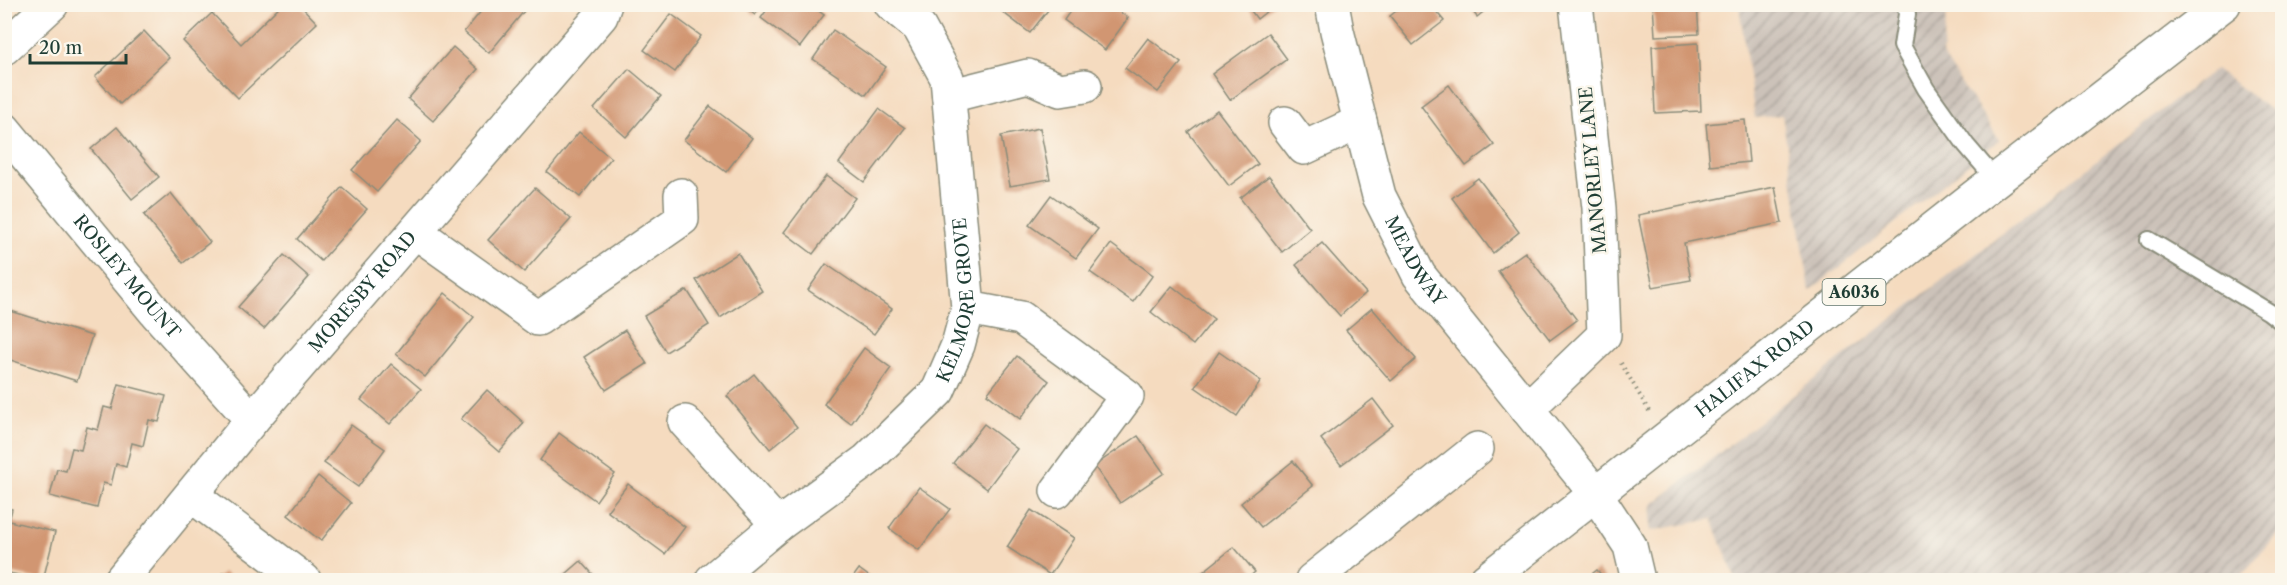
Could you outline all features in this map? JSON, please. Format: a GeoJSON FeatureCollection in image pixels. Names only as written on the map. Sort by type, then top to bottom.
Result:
{"type":"FeatureCollection","features":[{"type":"Feature","properties":{"kind":"main road"},"geometry":{"type":"LineString","coordinates":[[4,48],[52,4]]}},
{"type":"Feature","properties":{"kind":"main road","name":"MORESBY ROAD"},"geometry":{"type":"LineString","coordinates":[[122,580],[252,420],[601,15],[605,4]]}},
{"type":"Feature","properties":{"kind":"main road","name":"KELMORE GROVE"},"geometry":{"type":"LineString","coordinates":[[712,580],[778,525],[867,460],[938,391],[958,345],[968,308],[947,78],[919,27],[891,4]]}},
{"type":"Feature","properties":{"kind":"main road","name":"MEADWAY"},"geometry":{"type":"LineString","coordinates":[[1332,4],[1379,196],[1419,275],[1595,494],[1630,546],[1638,580]]}},
{"type":"Feature","properties":{"kind":"main road","name":"MANORLEY LANE"},"geometry":{"type":"LineString","coordinates":[[1576,4],[1599,208],[1604,335]]}},
{"type":"Feature","properties":{"kind":"main road","name":"HALIFAX ROAD"},"geometry":{"type":"LineString","coordinates":[[1486,580],[2224,4]]}},
{"type":"Feature","properties":{"kind":"main road"},"geometry":{"type":"LineString","coordinates":[[949,96],[1028,76],[1060,90],[1085,86]]}},
{"type":"Feature","properties":{"kind":"main road"},"geometry":{"type":"LineString","coordinates":[[1285,123],[1304,148],[1360,122]]}},
{"type":"Feature","properties":{"kind":"main road","name":"ROSLEY MOUNT"},"geometry":{"type":"LineString","coordinates":[[4,129],[157,314],[252,420]]}},
{"type":"Feature","properties":{"kind":"main road"},"geometry":{"type":"LineString","coordinates":[[416,232],[538,319],[682,219],[681,195]]}},
{"type":"Feature","properties":{"kind":"main road"},"geometry":{"type":"LineString","coordinates":[[968,308],[1022,318],[1127,396],[1057,491]]}},
{"type":"Feature","properties":{"kind":"main road"},"geometry":{"type":"LineString","coordinates":[[1527,409],[1604,335]]}},
{"type":"Feature","properties":{"kind":"main road"},"geometry":{"type":"LineString","coordinates":[[685,422],[778,525]]}},
{"type":"Feature","properties":{"kind":"main road"},"geometry":{"type":"LineString","coordinates":[[1312,580],[1477,449]]}},
{"type":"Feature","properties":{"kind":"main road"},"geometry":{"type":"LineString","coordinates":[[191,495],[304,580]]}},
{"type":"Feature","properties":{"kind":"lane"},"geometry":{"type":"LineString","coordinates":[[1905,4],[1907,14],[1902,46],[1926,89],[1966,145],[1996,180]]}},
{"type":"Feature","properties":{"kind":"lane"},"geometry":{"type":"LineString","coordinates":[[2149,240],[2283,322]]}},
{"type":"Feature","properties":{"kind":"path"},"geometry":{"type":"LineString","coordinates":[[1604,335],[1667,440]]}},
{"type":"Feature","properties":{"kind":"shaded area"},"geometry":{"type":"Polygon","coordinates":[[[1739,5],[1948,5],[1942,54],[1999,140],[1810,291],[1782,115],[1755,118],[1739,5]]]}},
{"type":"Feature","properties":{"kind":"shaded area"},"geometry":{"type":"Polygon","coordinates":[[[2215,69],[2282,118],[2282,529],[2237,580],[1736,580],[1712,519],[1650,531],[1652,505],[2215,69]]]}},
{"type":"Feature","properties":{"kind":"building"},"geometry":{"type":"Polygon","coordinates":[[[282,4],[299,4],[317,23],[238,98],[183,41],[212,13],[241,44],[282,4]]]}},
{"type":"Feature","properties":{"kind":"building"},"geometry":{"type":"Polygon","coordinates":[[[487,4],[530,4],[489,53],[464,32],[487,4]]]}},
{"type":"Feature","properties":{"kind":"building"},"geometry":{"type":"Polygon","coordinates":[[[741,4],[763,4],[755,15],[741,4]]]}},
{"type":"Feature","properties":{"kind":"building"},"geometry":{"type":"Polygon","coordinates":[[[771,4],[809,4],[824,15],[800,47],[761,18],[771,4]]]}},
{"type":"Feature","properties":{"kind":"building"},"geometry":{"type":"Polygon","coordinates":[[[992,4],[1041,4],[1048,10],[1030,33],[992,4]]]}},
{"type":"Feature","properties":{"kind":"building"},"geometry":{"type":"Polygon","coordinates":[[[1075,4],[1109,4],[1128,18],[1105,50],[1064,20],[1075,4]]]}},
{"type":"Feature","properties":{"kind":"building"},"geometry":{"type":"Polygon","coordinates":[[[1246,4],[1276,4],[1257,19],[1246,4]]]}},
{"type":"Feature","properties":{"kind":"building"},"geometry":{"type":"Polygon","coordinates":[[[1405,4],[1430,4],[1444,21],[1413,45],[1390,16],[1405,4]]]}},
{"type":"Feature","properties":{"kind":"building"},"geometry":{"type":"Polygon","coordinates":[[[1467,4],[1493,4],[1477,17],[1467,4]]]}},
{"type":"Feature","properties":{"kind":"building"},"geometry":{"type":"Polygon","coordinates":[[[1653,4],[1697,4],[1699,34],[1655,36],[1653,4]]]}},
{"type":"Feature","properties":{"kind":"building"},"geometry":{"type":"Polygon","coordinates":[[[671,14],[701,36],[675,72],[644,50],[671,14]]]}},
{"type":"Feature","properties":{"kind":"building"},"geometry":{"type":"Polygon","coordinates":[[[833,30],[886,67],[866,95],[813,59],[833,30]]]}},
{"type":"Feature","properties":{"kind":"building"},"geometry":{"type":"Polygon","coordinates":[[[144,31],[169,58],[120,104],[95,77],[144,31]]]}},
{"type":"Feature","properties":{"kind":"building"},"geometry":{"type":"Polygon","coordinates":[[[1268,33],[1287,59],[1230,100],[1212,74],[1268,33]]]}},
{"type":"Feature","properties":{"kind":"building"},"geometry":{"type":"Polygon","coordinates":[[[1148,38],[1181,63],[1158,92],[1125,68],[1148,38]]]}},
{"type":"Feature","properties":{"kind":"building"},"geometry":{"type":"Polygon","coordinates":[[[1698,43],[1701,111],[1655,113],[1652,46],[1698,43]]]}},
{"type":"Feature","properties":{"kind":"building"},"geometry":{"type":"Polygon","coordinates":[[[453,47],[478,69],[433,121],[408,99],[453,47]]]}},
{"type":"Feature","properties":{"kind":"building"},"geometry":{"type":"Polygon","coordinates":[[[629,69],[661,96],[626,137],[594,109],[629,69]]]}},
{"type":"Feature","properties":{"kind":"building"},"geometry":{"type":"Polygon","coordinates":[[[1449,85],[1494,145],[1466,166],[1421,106],[1449,85]]]}},
{"type":"Feature","properties":{"kind":"building"},"geometry":{"type":"Polygon","coordinates":[[[710,106],[752,138],[726,172],[684,140],[710,106]]]}},
{"type":"Feature","properties":{"kind":"building"},"geometry":{"type":"Polygon","coordinates":[[[879,109],[905,128],[864,182],[839,163],[879,109]]]}},
{"type":"Feature","properties":{"kind":"building"},"geometry":{"type":"Polygon","coordinates":[[[1217,110],[1258,164],[1229,186],[1188,132],[1217,110]]]}},
{"type":"Feature","properties":{"kind":"building"},"geometry":{"type":"Polygon","coordinates":[[[397,120],[421,141],[377,192],[352,170],[397,120]]]}},
{"type":"Feature","properties":{"kind":"building"},"geometry":{"type":"Polygon","coordinates":[[[1745,120],[1749,162],[1710,166],[1706,124],[1745,120]]]}},
{"type":"Feature","properties":{"kind":"building"},"geometry":{"type":"Polygon","coordinates":[[[117,127],[159,177],[132,199],[91,149],[117,127]]]}},
{"type":"Feature","properties":{"kind":"building"},"geometry":{"type":"Polygon","coordinates":[[[1040,128],[1050,179],[1010,186],[1001,136],[1040,128]]]}},
{"type":"Feature","properties":{"kind":"building"},"geometry":{"type":"Polygon","coordinates":[[[579,132],[611,158],[580,197],[547,172],[579,132]]]}},
{"type":"Feature","properties":{"kind":"building"},"geometry":{"type":"Polygon","coordinates":[[[826,176],[855,198],[813,254],[784,232],[826,176]]]}},
{"type":"Feature","properties":{"kind":"building"},"geometry":{"type":"Polygon","coordinates":[[[1269,176],[1310,229],[1282,252],[1240,198],[1269,176]]]}},
{"type":"Feature","properties":{"kind":"building"},"geometry":{"type":"Polygon","coordinates":[[[1478,178],[1519,232],[1493,253],[1452,198],[1478,178]]]}},
{"type":"Feature","properties":{"kind":"building"},"geometry":{"type":"Polygon","coordinates":[[[342,187],[367,209],[321,261],[297,239],[342,187]]]}},
{"type":"Feature","properties":{"kind":"building"},"geometry":{"type":"Polygon","coordinates":[[[1775,187],[1782,223],[1684,243],[1691,280],[1653,287],[1638,215],[1775,187]]]}},
{"type":"Feature","properties":{"kind":"building"},"geometry":{"type":"Polygon","coordinates":[[[535,188],[571,219],[524,272],[488,240],[535,188]]]}},
{"type":"Feature","properties":{"kind":"building"},"geometry":{"type":"Polygon","coordinates":[[[171,193],[210,242],[183,263],[144,215],[171,193]]]}},
{"type":"Feature","properties":{"kind":"building"},"geometry":{"type":"Polygon","coordinates":[[[1051,195],[1098,229],[1076,258],[1029,225],[1051,195]]]}},
{"type":"Feature","properties":{"kind":"building"},"geometry":{"type":"Polygon","coordinates":[[[1322,243],[1366,293],[1340,316],[1296,265],[1322,243]]]}},
{"type":"Feature","properties":{"kind":"building"},"geometry":{"type":"Polygon","coordinates":[[[1111,244],[1153,275],[1133,302],[1090,272],[1111,244]]]}},
{"type":"Feature","properties":{"kind":"building"},"geometry":{"type":"Polygon","coordinates":[[[1525,252],[1577,320],[1550,340],[1498,271],[1525,252]]]}},
{"type":"Feature","properties":{"kind":"building"},"geometry":{"type":"Polygon","coordinates":[[[738,253],[762,291],[720,318],[696,280],[738,253]]]}},
{"type":"Feature","properties":{"kind":"building"},"geometry":{"type":"Polygon","coordinates":[[[284,255],[309,277],[264,329],[238,307],[284,255]]]}},
{"type":"Feature","properties":{"kind":"building"},"geometry":{"type":"Polygon","coordinates":[[[826,264],[892,309],[874,334],[808,290],[826,264]]]}},
{"type":"Feature","properties":{"kind":"building"},"geometry":{"type":"Polygon","coordinates":[[[1172,286],[1214,319],[1193,345],[1151,312],[1172,286]]]}},
{"type":"Feature","properties":{"kind":"building"},"geometry":{"type":"Polygon","coordinates":[[[687,290],[709,325],[666,352],[644,316],[687,290]]]}},
{"type":"Feature","properties":{"kind":"building"},"geometry":{"type":"Polygon","coordinates":[[[445,293],[474,317],[425,377],[396,354],[445,293]]]}},
{"type":"Feature","properties":{"kind":"building"},"geometry":{"type":"Polygon","coordinates":[[[1372,308],[1416,359],[1391,381],[1346,330],[1372,308]]]}},
{"type":"Feature","properties":{"kind":"building"},"geometry":{"type":"Polygon","coordinates":[[[4,309],[92,336],[77,381],[4,358],[4,309]]]}},
{"type":"Feature","properties":{"kind":"building"},"geometry":{"type":"Polygon","coordinates":[[[625,330],[647,364],[606,390],[584,357],[625,330]]]}},
{"type":"Feature","properties":{"kind":"building"},"geometry":{"type":"Polygon","coordinates":[[[864,348],[891,368],[851,424],[824,404],[864,348]]]}},
{"type":"Feature","properties":{"kind":"building"},"geometry":{"type":"Polygon","coordinates":[[[1219,352],[1261,381],[1237,416],[1195,387],[1219,352]]]}},
{"type":"Feature","properties":{"kind":"building"},"geometry":{"type":"Polygon","coordinates":[[[1017,356],[1049,381],[1020,419],[987,394],[1017,356]]]}},
{"type":"Feature","properties":{"kind":"building"},"geometry":{"type":"Polygon","coordinates":[[[391,364],[421,389],[390,424],[361,400],[391,364]]]}},
{"type":"Feature","properties":{"kind":"building"},"geometry":{"type":"Polygon","coordinates":[[[754,374],[797,427],[770,449],[727,396],[754,374]]]}},
{"type":"Feature","properties":{"kind":"building"},"geometry":{"type":"Polygon","coordinates":[[[119,384],[166,396],[159,422],[149,420],[143,446],[132,443],[126,467],[116,464],[111,485],[103,483],[97,508],[50,496],[57,469],[66,471],[72,448],[81,450],[87,427],[98,430],[104,407],[112,409],[119,384]]]}},
{"type":"Feature","properties":{"kind":"building"},"geometry":{"type":"Polygon","coordinates":[[[487,390],[524,423],[499,452],[461,419],[487,390]]]}},
{"type":"Feature","properties":{"kind":"building"},"geometry":{"type":"Polygon","coordinates":[[[1373,399],[1393,425],[1341,465],[1321,439],[1373,399]]]}},
{"type":"Feature","properties":{"kind":"building"},"geometry":{"type":"Polygon","coordinates":[[[984,424],[1017,449],[987,489],[953,463],[984,424]]]}},
{"type":"Feature","properties":{"kind":"building"},"geometry":{"type":"Polygon","coordinates":[[[351,425],[385,449],[358,487],[324,463],[351,425]]]}},
{"type":"Feature","properties":{"kind":"building"},"geometry":{"type":"Polygon","coordinates":[[[559,433],[615,474],[596,501],[540,460],[559,433]]]}},
{"type":"Feature","properties":{"kind":"building"},"geometry":{"type":"Polygon","coordinates":[[[1138,436],[1164,473],[1120,503],[1094,466],[1138,436]]]}},
{"type":"Feature","properties":{"kind":"building"},"geometry":{"type":"Polygon","coordinates":[[[1293,461],[1313,486],[1261,527],[1241,503],[1293,461]]]}},
{"type":"Feature","properties":{"kind":"building"},"geometry":{"type":"Polygon","coordinates":[[[318,476],[351,503],[321,541],[288,515],[318,476]]]}},
{"type":"Feature","properties":{"kind":"building"},"geometry":{"type":"Polygon","coordinates":[[[628,484],[685,527],[665,554],[607,511],[628,484]]]}},
{"type":"Feature","properties":{"kind":"building"},"geometry":{"type":"Polygon","coordinates":[[[919,487],[950,509],[919,550],[889,528],[919,487]]]}},
{"type":"Feature","properties":{"kind":"building"},"geometry":{"type":"Polygon","coordinates":[[[4,507],[12,509],[9,521],[55,532],[43,580],[4,572],[4,507]]]}},
{"type":"Feature","properties":{"kind":"building"},"geometry":{"type":"Polygon","coordinates":[[[1031,510],[1074,538],[1050,575],[1007,547],[1031,510]]]}},
{"type":"Feature","properties":{"kind":"building"},"geometry":{"type":"Polygon","coordinates":[[[1234,547],[1255,572],[1246,580],[1193,580],[1234,547]]]}},
{"type":"Feature","properties":{"kind":"building"},"geometry":{"type":"Polygon","coordinates":[[[581,561],[598,580],[559,580],[581,561]]]}},
{"type":"Feature","properties":{"kind":"building"},"geometry":{"type":"Polygon","coordinates":[[[859,569],[874,580],[851,580],[859,569]]]}},
{"type":"Feature","properties":{"kind":"building"},"geometry":{"type":"Polygon","coordinates":[[[1597,570],[1606,580],[1584,580],[1597,570]]]}},
{"type":"Feature","properties":{"kind":"building"},"geometry":{"type":"Polygon","coordinates":[[[223,572],[235,580],[216,580],[223,572]]]}}]}
